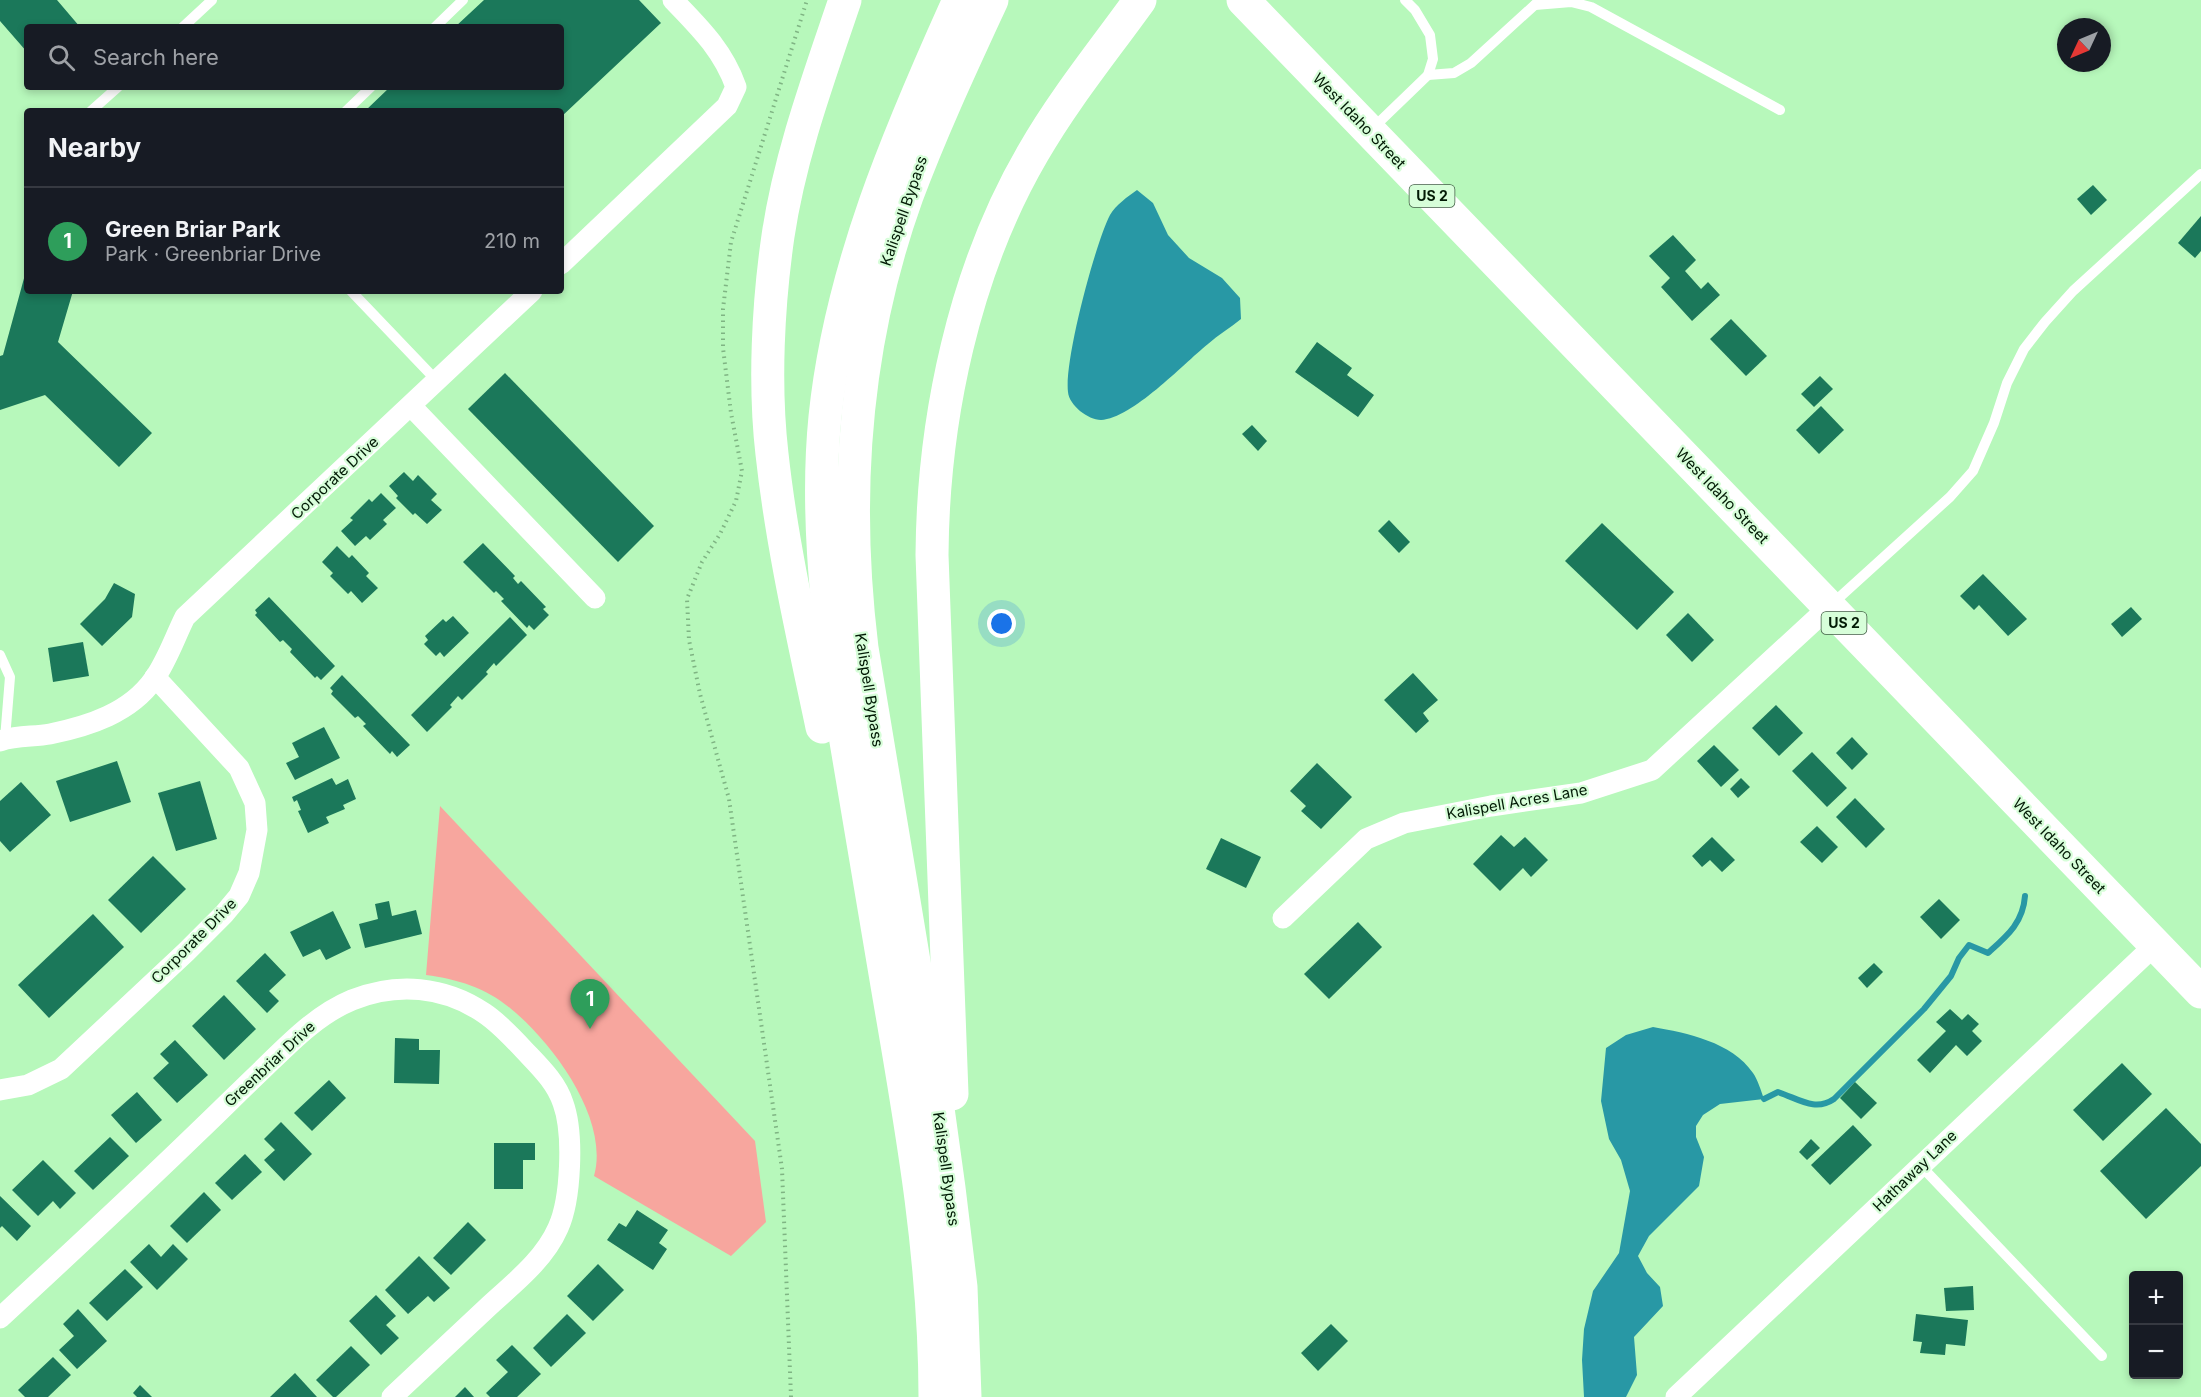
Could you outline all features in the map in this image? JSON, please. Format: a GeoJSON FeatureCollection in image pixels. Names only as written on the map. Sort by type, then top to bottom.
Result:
{"type":"FeatureCollection","features":[{"type":"Feature","properties":{"kind":"highway"},"geometry":{"type":"LineString","coordinates":[[845,0],[804,126],[778,235],[770,337],[770,415],[772,454],[787,554],[848,854],[866,923],[885,974]]}},
{"type":"Feature","properties":{"kind":"highway","name":"Kalispell Bypass"},"geometry":{"type":"LineString","coordinates":[[935,1397],[935,1335],[925,1218],[837,688],[831,640],[822,488],[824,429],[829,385],[841,317],[860,247],[907,121],[959,0]]}},
{"type":"Feature","properties":{"kind":"highway","name":"Kalispell Bypass"},"geometry":{"type":"LineString","coordinates":[[965,1397],[961,1287],[949,1188],[936,1094],[862,648],[854,574],[853,503],[855,434],[861,379],[882,277],[903,208],[922,158],[992,0]]}},
{"type":"Feature","properties":{"kind":"highway"},"geometry":{"type":"LineString","coordinates":[[949,1188],[953,1083],[932,555],[935,474],[942,420],[950,378],[976,284],[1005,208],[1047,129],[1140,0]]}},
{"type":"Feature","properties":{"kind":"highway","name":"West Idaho Street"},"geometry":{"type":"LineString","coordinates":[[1243,0],[2201,992]]}},
{"type":"Feature","properties":{"kind":"street"},"geometry":{"type":"LineString","coordinates":[[564,261],[727,106],[736,87],[729,67],[720,52],[706,33],[673,0]]}},
{"type":"Feature","properties":{"kind":"street","name":"Corporate Drive"},"geometry":{"type":"LineString","coordinates":[[2,740],[48,734],[84,726],[117,712],[144,692],[155,677],[185,617],[529,294]]}},
{"type":"Feature","properties":{"kind":"street"},"geometry":{"type":"LineString","coordinates":[[411,406],[595,598]]}},
{"type":"Feature","properties":{"kind":"street","name":"Kalispell Acres Lane"},"geometry":{"type":"LineString","coordinates":[[1283,918],[1366,839],[1404,823],[1491,806],[1581,793],[1652,770],[1828,607]]}},
{"type":"Feature","properties":{"kind":"street","name":"Corporate Drive"},"geometry":{"type":"LineString","coordinates":[[0,1090],[28,1085],[61,1069],[224,914],[239,896],[249,873],[257,830],[255,803],[239,768],[155,677]]}},
{"type":"Feature","properties":{"kind":"street","name":"Hathaway Lane"},"geometry":{"type":"LineString","coordinates":[[1676,1397],[2155,945]]}},
{"type":"Feature","properties":{"kind":"street","name":"Greenbriar Drive"},"geometry":{"type":"LineString","coordinates":[[0,1318],[170,1159],[288,1044],[318,1019],[351,1001],[386,990],[404,988],[439,992],[455,997],[485,1013],[499,1024],[547,1074],[560,1096],[568,1121],[569,1174],[564,1210],[559,1226],[540,1256],[392,1397]]}},
{"type":"Feature","properties":{"kind":"lane"},"geometry":{"type":"LineString","coordinates":[[186,24],[212,0]]}},
{"type":"Feature","properties":{"kind":"lane"},"geometry":{"type":"LineString","coordinates":[[438,24],[463,0]]}},
{"type":"Feature","properties":{"kind":"lane"},"geometry":{"type":"LineString","coordinates":[[1369,131],[1428,75],[1432,59],[1430,35],[1415,10],[1405,0]]}},
{"type":"Feature","properties":{"kind":"lane"},"geometry":{"type":"LineString","coordinates":[[1428,75],[1454,72],[1471,63],[1538,3],[1571,2],[1591,7],[1780,110]]}},
{"type":"Feature","properties":{"kind":"lane"},"geometry":{"type":"LineString","coordinates":[[95,108],[115,90]]}},
{"type":"Feature","properties":{"kind":"lane"},"geometry":{"type":"LineString","coordinates":[[349,108],[368,90]]}},
{"type":"Feature","properties":{"kind":"lane"},"geometry":{"type":"LineString","coordinates":[[1828,607],[1950,497],[1973,471],[1994,423],[2007,383],[2024,350],[2045,322],[2073,291],[2201,174]]}},
{"type":"Feature","properties":{"kind":"lane"},"geometry":{"type":"LineString","coordinates":[[354,294],[437,381]]}},
{"type":"Feature","properties":{"kind":"lane"},"geometry":{"type":"LineString","coordinates":[[0,655],[10,677],[2,740]]}},
{"type":"Feature","properties":{"kind":"lane"},"geometry":{"type":"LineString","coordinates":[[1921,1166],[2102,1356]]}},
{"type":"Feature","properties":{"kind":"path"},"geometry":{"type":"LineString","coordinates":[[791,1397],[782,1169],[729,799],[700,694],[689,640],[687,599],[702,562],[736,501],[742,471],[731,413],[723,348],[723,309],[731,242],[807,0]]}},
{"type":"Feature","properties":{"kind":"shaded area"},"geometry":{"type":"Polygon","coordinates":[[[440,806],[755,1141],[766,1222],[731,1256],[594,1176],[597,1154],[594,1130],[586,1107],[574,1083],[543,1041],[510,1008],[491,995],[460,982],[426,975],[440,806]]]}},
{"type":"Feature","properties":{"kind":"water"},"geometry":{"type":"Polygon","coordinates":[[[1137,190],[1153,203],[1168,235],[1189,258],[1222,278],[1240,298],[1241,319],[1142,401],[1114,417],[1101,420],[1080,411],[1069,397],[1068,377],[1071,355],[1082,303],[1110,215],[1137,190]]]}},
{"type":"Feature","properties":{"kind":"water"},"geometry":{"type":"Polygon","coordinates":[[[1653,1027],[1680,1032],[1721,1046],[1744,1062],[1753,1073],[1764,1099],[1720,1104],[1703,1115],[1696,1126],[1696,1137],[1704,1157],[1699,1186],[1649,1236],[1638,1256],[1647,1273],[1660,1287],[1663,1306],[1634,1337],[1637,1375],[1626,1397],[1584,1397],[1582,1360],[1584,1329],[1593,1291],[1619,1253],[1630,1191],[1621,1160],[1609,1139],[1601,1101],[1606,1048],[1626,1035],[1653,1027]]]}},
{"type":"Feature","properties":{"kind":"building"},"geometry":{"type":"Polygon","coordinates":[[[0,0],[57,0],[77,24],[24,24],[24,49],[0,21],[0,0]]]}},
{"type":"Feature","properties":{"kind":"building"},"geometry":{"type":"Polygon","coordinates":[[[484,0],[639,0],[661,23],[564,114],[564,108],[368,108],[387,90],[564,90],[564,24],[458,24],[484,0]]]}},
{"type":"Feature","properties":{"kind":"building"},"geometry":{"type":"Polygon","coordinates":[[[2093,185],[2107,200],[2091,215],[2077,199],[2093,185]]]}},
{"type":"Feature","properties":{"kind":"building"},"geometry":{"type":"Polygon","coordinates":[[[2201,216],[2201,251],[2195,258],[2178,243],[2201,216]]]}},
{"type":"Feature","properties":{"kind":"building"},"geometry":{"type":"Polygon","coordinates":[[[1673,235],[1696,260],[1685,271],[1701,289],[1708,282],[1720,295],[1692,321],[1661,287],[1670,278],[1649,256],[1673,235]]]}},
{"type":"Feature","properties":{"kind":"building"},"geometry":{"type":"Polygon","coordinates":[[[24,278],[24,294],[72,294],[58,342],[152,433],[119,467],[45,395],[0,410],[0,356],[3,355],[24,278]]]}},
{"type":"Feature","properties":{"kind":"building"},"geometry":{"type":"Polygon","coordinates":[[[1731,319],[1767,356],[1746,376],[1710,339],[1731,319]]]}},
{"type":"Feature","properties":{"kind":"building"},"geometry":{"type":"Polygon","coordinates":[[[1317,342],[1352,368],[1347,375],[1374,395],[1358,417],[1295,372],[1317,342]]]}},
{"type":"Feature","properties":{"kind":"building"},"geometry":{"type":"Polygon","coordinates":[[[505,373],[654,526],[618,562],[468,409],[505,373]]]}},
{"type":"Feature","properties":{"kind":"building"},"geometry":{"type":"Polygon","coordinates":[[[1820,376],[1833,389],[1814,407],[1801,394],[1820,376]]]}},
{"type":"Feature","properties":{"kind":"building"},"geometry":{"type":"Polygon","coordinates":[[[1821,406],[1844,430],[1819,454],[1796,430],[1821,406]]]}},
{"type":"Feature","properties":{"kind":"building"},"geometry":{"type":"Polygon","coordinates":[[[1252,425],[1267,441],[1258,451],[1242,434],[1252,425]]]}},
{"type":"Feature","properties":{"kind":"building"},"geometry":{"type":"Polygon","coordinates":[[[404,472],[413,481],[418,475],[437,494],[431,500],[442,510],[427,524],[415,513],[413,515],[396,498],[398,496],[389,486],[404,472]]]}},
{"type":"Feature","properties":{"kind":"building"},"geometry":{"type":"Polygon","coordinates":[[[381,493],[396,508],[383,520],[387,524],[370,540],[366,536],[355,546],[341,531],[369,499],[372,502],[381,493]]]}},
{"type":"Feature","properties":{"kind":"building"},"geometry":{"type":"Polygon","coordinates":[[[1389,520],[1410,542],[1399,553],[1378,531],[1389,520]]]}},
{"type":"Feature","properties":{"kind":"building"},"geometry":{"type":"Polygon","coordinates":[[[1602,523],[1674,592],[1637,630],[1565,561],[1602,523]]]}},
{"type":"Feature","properties":{"kind":"building"},"geometry":{"type":"Polygon","coordinates":[[[483,543],[515,576],[513,578],[518,584],[521,581],[546,607],[543,609],[549,615],[534,630],[529,625],[527,628],[501,601],[504,599],[496,591],[494,593],[463,562],[483,543]]]}},
{"type":"Feature","properties":{"kind":"building"},"geometry":{"type":"Polygon","coordinates":[[[337,546],[349,558],[352,555],[369,573],[366,576],[378,588],[362,603],[351,591],[348,594],[330,576],[333,573],[322,562],[337,546]]]}},
{"type":"Feature","properties":{"kind":"building"},"geometry":{"type":"Polygon","coordinates":[[[1983,574],[2027,619],[2008,636],[1979,605],[1974,610],[1960,596],[1983,574]]]}},
{"type":"Feature","properties":{"kind":"building"},"geometry":{"type":"Polygon","coordinates":[[[114,583],[135,594],[132,617],[102,646],[80,624],[105,599],[114,583]]]}},
{"type":"Feature","properties":{"kind":"building"},"geometry":{"type":"Polygon","coordinates":[[[269,597],[335,666],[321,680],[317,676],[315,678],[290,652],[292,649],[283,640],[280,642],[255,615],[257,613],[255,610],[269,597]]]}},
{"type":"Feature","properties":{"kind":"building"},"geometry":{"type":"Polygon","coordinates":[[[2131,607],[2142,619],[2122,637],[2111,624],[2131,607]]]}},
{"type":"Feature","properties":{"kind":"building"},"geometry":{"type":"Polygon","coordinates":[[[1688,613],[1714,640],[1692,662],[1666,635],[1688,613]]]}},
{"type":"Feature","properties":{"kind":"building"},"geometry":{"type":"Polygon","coordinates":[[[453,616],[469,633],[444,657],[440,652],[436,656],[424,644],[428,640],[425,636],[443,619],[446,622],[453,616]]]}},
{"type":"Feature","properties":{"kind":"building"},"geometry":{"type":"Polygon","coordinates":[[[510,617],[527,635],[496,666],[494,663],[486,672],[488,674],[462,700],[458,696],[450,705],[452,707],[427,732],[411,715],[510,617]]]}},
{"type":"Feature","properties":{"kind":"building"},"geometry":{"type":"Polygon","coordinates":[[[83,642],[89,676],[53,682],[48,648],[83,642]]]}},
{"type":"Feature","properties":{"kind":"building"},"geometry":{"type":"Polygon","coordinates":[[[1413,673],[1438,700],[1423,713],[1429,721],[1416,733],[1384,700],[1413,673]]]}},
{"type":"Feature","properties":{"kind":"building"},"geometry":{"type":"Polygon","coordinates":[[[342,675],[410,745],[397,757],[392,751],[390,754],[363,726],[366,724],[358,716],[355,718],[331,694],[333,691],[330,688],[342,675]]]}},
{"type":"Feature","properties":{"kind":"building"},"geometry":{"type":"Polygon","coordinates":[[[1776,705],[1803,733],[1779,756],[1752,728],[1776,705]]]}},
{"type":"Feature","properties":{"kind":"building"},"geometry":{"type":"Polygon","coordinates":[[[324,727],[340,758],[295,780],[286,763],[299,757],[292,743],[324,727]]]}},
{"type":"Feature","properties":{"kind":"building"},"geometry":{"type":"Polygon","coordinates":[[[1852,737],[1868,754],[1852,770],[1836,753],[1852,737]]]}},
{"type":"Feature","properties":{"kind":"building"},"geometry":{"type":"Polygon","coordinates":[[[1714,745],[1739,770],[1721,787],[1697,761],[1714,745]]]}},
{"type":"Feature","properties":{"kind":"building"},"geometry":{"type":"Polygon","coordinates":[[[1812,752],[1847,788],[1827,807],[1792,771],[1812,752]]]}},
{"type":"Feature","properties":{"kind":"building"},"geometry":{"type":"Polygon","coordinates":[[[117,761],[131,802],[70,822],[56,781],[117,761]]]}},
{"type":"Feature","properties":{"kind":"building"},"geometry":{"type":"Polygon","coordinates":[[[1317,763],[1352,797],[1321,829],[1301,811],[1306,806],[1290,791],[1317,763]]]}},
{"type":"Feature","properties":{"kind":"building"},"geometry":{"type":"Polygon","coordinates":[[[332,778],[336,785],[348,779],[356,799],[343,805],[345,809],[326,817],[329,823],[308,833],[298,811],[301,810],[297,800],[294,802],[292,797],[332,778]]]}},
{"type":"Feature","properties":{"kind":"building"},"geometry":{"type":"Polygon","coordinates":[[[1741,778],[1750,787],[1738,798],[1730,789],[1741,778]]]}},
{"type":"Feature","properties":{"kind":"building"},"geometry":{"type":"Polygon","coordinates":[[[200,781],[217,839],[176,851],[158,793],[200,781]]]}},
{"type":"Feature","properties":{"kind":"building"},"geometry":{"type":"Polygon","coordinates":[[[21,782],[51,815],[10,852],[0,841],[0,801],[21,782]]]}},
{"type":"Feature","properties":{"kind":"building"},"geometry":{"type":"Polygon","coordinates":[[[1855,798],[1885,829],[1866,848],[1836,817],[1855,798]]]}},
{"type":"Feature","properties":{"kind":"building"},"geometry":{"type":"Polygon","coordinates":[[[1817,826],[1838,847],[1822,863],[1800,842],[1817,826]]]}},
{"type":"Feature","properties":{"kind":"building"},"geometry":{"type":"Polygon","coordinates":[[[1501,835],[1514,847],[1525,837],[1548,860],[1531,877],[1523,868],[1500,891],[1473,864],[1501,835]]]}},
{"type":"Feature","properties":{"kind":"building"},"geometry":{"type":"Polygon","coordinates":[[[1712,837],[1735,860],[1722,872],[1710,860],[1702,867],[1692,856],[1712,837]]]}},
{"type":"Feature","properties":{"kind":"building"},"geometry":{"type":"Polygon","coordinates":[[[1221,838],[1261,857],[1246,888],[1206,869],[1221,838]]]}},
{"type":"Feature","properties":{"kind":"building"},"geometry":{"type":"Polygon","coordinates":[[[153,856],[186,889],[141,933],[108,900],[153,856]]]}},
{"type":"Feature","properties":{"kind":"building"},"geometry":{"type":"Polygon","coordinates":[[[1939,899],[1960,920],[1941,939],[1920,917],[1939,899]]]}},
{"type":"Feature","properties":{"kind":"building"},"geometry":{"type":"Polygon","coordinates":[[[389,901],[392,916],[416,910],[422,934],[365,948],[359,924],[378,919],[375,904],[389,901]]]}},
{"type":"Feature","properties":{"kind":"building"},"geometry":{"type":"Polygon","coordinates":[[[333,911],[351,948],[326,960],[320,949],[303,957],[290,932],[333,911]]]}},
{"type":"Feature","properties":{"kind":"building"},"geometry":{"type":"Polygon","coordinates":[[[93,914],[124,947],[49,1018],[18,985],[93,914]]]}},
{"type":"Feature","properties":{"kind":"building"},"geometry":{"type":"Polygon","coordinates":[[[1358,922],[1382,947],[1329,999],[1304,974],[1358,922]]]}},
{"type":"Feature","properties":{"kind":"building"},"geometry":{"type":"Polygon","coordinates":[[[265,953],[286,975],[269,991],[279,1001],[267,1013],[236,981],[265,953]]]}},
{"type":"Feature","properties":{"kind":"building"},"geometry":{"type":"Polygon","coordinates":[[[1874,963],[1883,972],[1867,988],[1858,978],[1874,963]]]}},
{"type":"Feature","properties":{"kind":"building"},"geometry":{"type":"Polygon","coordinates":[[[224,995],[256,1029],[224,1060],[192,1026],[224,995]]]}},
{"type":"Feature","properties":{"kind":"building"},"geometry":{"type":"Polygon","coordinates":[[[1950,1009],[1962,1020],[1968,1014],[1979,1024],[1972,1031],[1982,1041],[1967,1056],[1956,1045],[1930,1073],[1917,1060],[1946,1031],[1936,1022],[1950,1009]]]}},
{"type":"Feature","properties":{"kind":"building"},"geometry":{"type":"Polygon","coordinates":[[[395,1038],[419,1039],[419,1050],[440,1050],[439,1084],[394,1083],[395,1038]]]}},
{"type":"Feature","properties":{"kind":"building"},"geometry":{"type":"Polygon","coordinates":[[[175,1040],[208,1075],[177,1103],[153,1078],[169,1063],[160,1054],[175,1040]]]}},
{"type":"Feature","properties":{"kind":"building"},"geometry":{"type":"Polygon","coordinates":[[[2122,1063],[2152,1094],[2103,1141],[2073,1110],[2122,1063]]]}},
{"type":"Feature","properties":{"kind":"building"},"geometry":{"type":"Polygon","coordinates":[[[329,1080],[346,1098],[312,1131],[294,1113],[329,1080]]]}},
{"type":"Feature","properties":{"kind":"building"},"geometry":{"type":"Polygon","coordinates":[[[1855,1082],[1877,1103],[1861,1119],[1840,1098],[1855,1082]]]}},
{"type":"Feature","properties":{"kind":"building"},"geometry":{"type":"Polygon","coordinates":[[[137,1092],[162,1120],[136,1143],[111,1115],[137,1092]]]}},
{"type":"Feature","properties":{"kind":"building"},"geometry":{"type":"Polygon","coordinates":[[[2166,1108],[2201,1144],[2201,1166],[2146,1219],[2100,1171],[2166,1108]]]}},
{"type":"Feature","properties":{"kind":"building"},"geometry":{"type":"Polygon","coordinates":[[[281,1122],[312,1154],[284,1181],[264,1160],[275,1150],[264,1139],[281,1122]]]}},
{"type":"Feature","properties":{"kind":"building"},"geometry":{"type":"Polygon","coordinates":[[[1853,1125],[1872,1145],[1830,1185],[1811,1165],[1853,1125]]]}},
{"type":"Feature","properties":{"kind":"building"},"geometry":{"type":"Polygon","coordinates":[[[110,1137],[129,1156],[93,1190],[74,1171],[110,1137]]]}},
{"type":"Feature","properties":{"kind":"building"},"geometry":{"type":"Polygon","coordinates":[[[1811,1139],[1820,1148],[1807,1160],[1799,1152],[1811,1139]]]}},
{"type":"Feature","properties":{"kind":"building"},"geometry":{"type":"Polygon","coordinates":[[[494,1143],[535,1143],[535,1160],[523,1160],[523,1189],[494,1189],[494,1143]]]}},
{"type":"Feature","properties":{"kind":"building"},"geometry":{"type":"Polygon","coordinates":[[[245,1154],[262,1172],[232,1200],[215,1183],[245,1154]]]}},
{"type":"Feature","properties":{"kind":"building"},"geometry":{"type":"Polygon","coordinates":[[[43,1160],[76,1193],[60,1209],[53,1201],[38,1216],[12,1190],[43,1160]]]}},
{"type":"Feature","properties":{"kind":"building"},"geometry":{"type":"Polygon","coordinates":[[[204,1192],[221,1210],[187,1243],[170,1226],[204,1192]]]}},
{"type":"Feature","properties":{"kind":"building"},"geometry":{"type":"Polygon","coordinates":[[[0,1196],[31,1226],[17,1241],[2,1226],[0,1228],[0,1196]]]}},
{"type":"Feature","properties":{"kind":"building"},"geometry":{"type":"Polygon","coordinates":[[[637,1210],[668,1230],[659,1243],[667,1249],[653,1270],[607,1240],[619,1223],[626,1227],[637,1210]]]}},
{"type":"Feature","properties":{"kind":"building"},"geometry":{"type":"Polygon","coordinates":[[[468,1222],[486,1240],[451,1275],[433,1258],[468,1222]]]}},
{"type":"Feature","properties":{"kind":"building"},"geometry":{"type":"Polygon","coordinates":[[[149,1244],[161,1257],[173,1244],[188,1259],[157,1290],[130,1262],[149,1244]]]}},
{"type":"Feature","properties":{"kind":"building"},"geometry":{"type":"Polygon","coordinates":[[[419,1256],[450,1288],[434,1302],[428,1296],[408,1314],[385,1290],[419,1256]]]}},
{"type":"Feature","properties":{"kind":"building"},"geometry":{"type":"Polygon","coordinates":[[[598,1264],[624,1290],[593,1321],[567,1296],[598,1264]]]}},
{"type":"Feature","properties":{"kind":"building"},"geometry":{"type":"Polygon","coordinates":[[[125,1269],[143,1287],[107,1321],[89,1303],[125,1269]]]}},
{"type":"Feature","properties":{"kind":"building"},"geometry":{"type":"Polygon","coordinates":[[[1973,1286],[1974,1310],[1946,1311],[1944,1288],[1973,1286]]]}},
{"type":"Feature","properties":{"kind":"building"},"geometry":{"type":"Polygon","coordinates":[[[376,1295],[396,1316],[386,1325],[399,1338],[381,1355],[349,1321],[376,1295]]]}},
{"type":"Feature","properties":{"kind":"building"},"geometry":{"type":"Polygon","coordinates":[[[78,1309],[107,1341],[77,1369],[59,1350],[74,1336],[63,1324],[78,1309]]]}},
{"type":"Feature","properties":{"kind":"building"},"geometry":{"type":"Polygon","coordinates":[[[567,1314],[586,1333],[551,1367],[533,1348],[567,1314]]]}},
{"type":"Feature","properties":{"kind":"building"},"geometry":{"type":"Polygon","coordinates":[[[1916,1314],[1968,1320],[1965,1346],[1946,1344],[1945,1355],[1920,1353],[1922,1342],[1913,1341],[1916,1314]]]}},
{"type":"Feature","properties":{"kind":"building"},"geometry":{"type":"Polygon","coordinates":[[[1331,1324],[1348,1341],[1318,1371],[1301,1353],[1331,1324]]]}},
{"type":"Feature","properties":{"kind":"building"},"geometry":{"type":"Polygon","coordinates":[[[512,1345],[541,1374],[517,1397],[490,1397],[486,1393],[508,1372],[496,1360],[512,1345]]]}},
{"type":"Feature","properties":{"kind":"building"},"geometry":{"type":"Polygon","coordinates":[[[351,1346],[370,1365],[336,1397],[333,1397],[316,1380],[351,1346]]]}},
{"type":"Feature","properties":{"kind":"building"},"geometry":{"type":"Polygon","coordinates":[[[53,1357],[71,1375],[48,1397],[25,1397],[18,1390],[53,1357]]]}},
{"type":"Feature","properties":{"kind":"building"},"geometry":{"type":"Polygon","coordinates":[[[295,1373],[317,1397],[270,1397],[295,1373]]]}},
{"type":"Feature","properties":{"kind":"building"},"geometry":{"type":"Polygon","coordinates":[[[140,1385],[152,1397],[137,1397],[133,1393],[140,1385]]]}},
{"type":"Feature","properties":{"kind":"building"},"geometry":{"type":"Polygon","coordinates":[[[465,1387],[474,1397],[455,1397],[465,1387]]]}},
{"type":"Feature","properties":{"kind":"waterway"},"geometry":{"type":"LineString","coordinates":[[1764,1099],[1778,1092],[1813,1104],[1827,1103],[1834,1099],[1924,1009],[1951,976],[1959,958],[1969,945],[1988,953],[2008,935],[2021,914],[2025,896]]}},
{"type":"Feature","properties":{"kind":"place","name":"Green Briar Park"},"geometry":{"type":"Point","coordinates":[590,1029]}}]}
